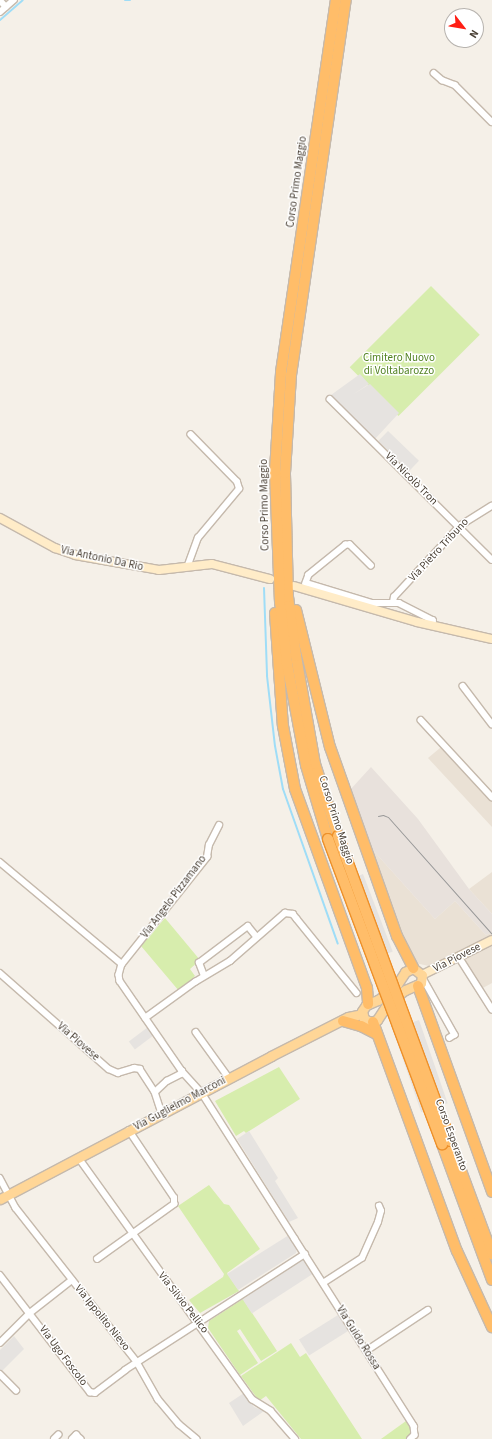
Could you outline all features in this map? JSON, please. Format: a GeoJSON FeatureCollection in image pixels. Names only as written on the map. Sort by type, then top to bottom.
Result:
{"type":"FeatureCollection","features":[{"type":"Feature","properties":{"kind":"highway","name":"Corso Primo Maggio"},"geometry":{"type":"LineString","coordinates":[[336,0],[281,372],[276,471],[280,530],[311,764],[338,836],[392,996]]}},
{"type":"Feature","properties":{"kind":"highway","name":"Corso Primo Maggio"},"geometry":{"type":"LineString","coordinates":[[280,530],[291,375],[346,0]]}},
{"type":"Feature","properties":{"kind":"highway"},"geometry":{"type":"LineString","coordinates":[[280,530],[294,599],[327,739],[397,936],[413,968]]}},
{"type":"Feature","properties":{"kind":"highway"},"geometry":{"type":"LineString","coordinates":[[280,530],[273,576],[276,658],[288,757],[304,819],[367,988],[368,1004]]}},
{"type":"Feature","properties":{"kind":"highway"},"geometry":{"type":"LineString","coordinates":[[421,980],[492,1192]]}},
{"type":"Feature","properties":{"kind":"highway","name":"Corso Esperanto"},"geometry":{"type":"LineString","coordinates":[[392,996],[446,1142],[492,1280]]}},
{"type":"Feature","properties":{"kind":"highway"},"geometry":{"type":"LineString","coordinates":[[343,1021],[362,1026],[377,1034]]}},
{"type":"Feature","properties":{"kind":"highway"},"geometry":{"type":"LineString","coordinates":[[373,1022],[457,1251],[492,1327]]}},
{"type":"Feature","properties":{"kind":"highway","name":"Corso Esperanto"},"geometry":{"type":"LineString","coordinates":[[446,1142],[492,1254]]}},
{"type":"Feature","properties":{"kind":"main road","name":"Via Piovese"},"geometry":{"type":"LineString","coordinates":[[373,1022],[380,1017],[384,1006],[421,980],[413,968]]}},
{"type":"Feature","properties":{"kind":"main road"},"geometry":{"type":"LineString","coordinates":[[373,1022],[364,1019],[362,1014],[363,1008],[378,1000],[396,986],[405,972],[413,968]]}},
{"type":"Feature","properties":{"kind":"main road","name":"Via Guglielmo Marconi"},"geometry":{"type":"LineString","coordinates":[[4,1197],[229,1078],[343,1021],[348,1017],[362,1014]]}},
{"type":"Feature","properties":{"kind":"street"},"geometry":{"type":"LineString","coordinates":[[0,0],[6,7]]}},
{"type":"Feature","properties":{"kind":"street"},"geometry":{"type":"LineString","coordinates":[[0,12],[14,0]]}},
{"type":"Feature","properties":{"kind":"street"},"geometry":{"type":"LineString","coordinates":[[434,73],[442,80],[455,86],[492,122]]}},
{"type":"Feature","properties":{"kind":"street","name":"Via Nicolò Tron"},"geometry":{"type":"LineString","coordinates":[[330,399],[492,560]]}},
{"type":"Feature","properties":{"kind":"street"},"geometry":{"type":"LineString","coordinates":[[188,565],[198,538],[239,489],[237,482],[191,435]]}},
{"type":"Feature","properties":{"kind":"street","name":"Via Pietro Tribuno"},"geometry":{"type":"LineString","coordinates":[[393,602],[394,597],[459,527],[473,515],[492,506]]}},
{"type":"Feature","properties":{"kind":"street","name":"Via Antonio Da Rio"},"geometry":{"type":"LineString","coordinates":[[0,518],[55,548],[75,555],[159,570],[188,565],[225,566],[270,579]]}},
{"type":"Feature","properties":{"kind":"street"},"geometry":{"type":"LineString","coordinates":[[370,566],[350,545],[346,545],[309,575],[306,583],[372,603],[393,602],[411,608],[433,620],[434,626]]}},
{"type":"Feature","properties":{"kind":"street"},"geometry":{"type":"LineString","coordinates":[[294,586],[434,626],[492,639]]}},
{"type":"Feature","properties":{"kind":"street"},"geometry":{"type":"LineString","coordinates":[[463,686],[492,724]]}},
{"type":"Feature","properties":{"kind":"street"},"geometry":{"type":"LineString","coordinates":[[422,720],[492,797]]}},
{"type":"Feature","properties":{"kind":"street","name":"Via Angelo Pizzamano"},"geometry":{"type":"LineString","coordinates":[[122,964],[207,857],[209,845],[219,826]]}},
{"type":"Feature","properties":{"kind":"street"},"geometry":{"type":"LineString","coordinates":[[0,862],[122,964],[119,975],[120,981],[182,1071],[202,1093]]}},
{"type":"Feature","properties":{"kind":"street"},"geometry":{"type":"LineString","coordinates":[[145,1018],[204,976],[230,960],[285,913],[293,914],[357,993]]}},
{"type":"Feature","properties":{"kind":"street"},"geometry":{"type":"LineString","coordinates":[[204,976],[199,963],[248,926],[257,936]]}},
{"type":"Feature","properties":{"kind":"street","name":"Via Piovese"},"geometry":{"type":"LineString","coordinates":[[421,980],[492,940]]}},
{"type":"Feature","properties":{"kind":"street"},"geometry":{"type":"LineString","coordinates":[[459,958],[492,1009]]}},
{"type":"Feature","properties":{"kind":"street","name":"Via Piovese"},"geometry":{"type":"LineString","coordinates":[[0,973],[109,1069],[122,1073],[138,1067],[155,1092],[162,1114]]}},
{"type":"Feature","properties":{"kind":"street"},"geometry":{"type":"LineString","coordinates":[[421,980],[455,1035],[450,1038]]}},
{"type":"Feature","properties":{"kind":"street"},"geometry":{"type":"LineString","coordinates":[[196,1032],[229,1078]]}},
{"type":"Feature","properties":{"kind":"street"},"geometry":{"type":"LineString","coordinates":[[155,1092],[167,1081],[181,1074],[182,1071]]}},
{"type":"Feature","properties":{"kind":"street","name":"Via Guido Rossa"},"geometry":{"type":"LineString","coordinates":[[202,1093],[411,1422],[416,1431],[411,1439]]}},
{"type":"Feature","properties":{"kind":"street"},"geometry":{"type":"LineString","coordinates":[[97,1259],[175,1201],[129,1131]]}},
{"type":"Feature","properties":{"kind":"street","name":"Via Silvio Pellico"},"geometry":{"type":"LineString","coordinates":[[79,1158],[132,1234],[252,1399],[271,1410],[292,1438]]}},
{"type":"Feature","properties":{"kind":"street","name":"Via Ippolito Nievo"},"geometry":{"type":"LineString","coordinates":[[0,1178],[4,1197],[137,1362],[158,1399],[179,1424],[197,1439]]}},
{"type":"Feature","properties":{"kind":"street"},"geometry":{"type":"LineString","coordinates":[[323,1283],[362,1258],[378,1222],[381,1211],[379,1206]]}},
{"type":"Feature","properties":{"kind":"street"},"geometry":{"type":"LineString","coordinates":[[198,1323],[305,1254]]}},
{"type":"Feature","properties":{"kind":"street","name":"Via Ugo Foscolo"},"geometry":{"type":"LineString","coordinates":[[0,1275],[90,1392],[95,1393],[137,1362],[198,1323]]}},
{"type":"Feature","properties":{"kind":"street"},"geometry":{"type":"LineString","coordinates":[[0,1343],[30,1313],[72,1280]]}},
{"type":"Feature","properties":{"kind":"street"},"geometry":{"type":"LineString","coordinates":[[366,1351],[428,1310]]}},
{"type":"Feature","properties":{"kind":"street"},"geometry":{"type":"LineString","coordinates":[[0,1374],[16,1390]]}},
{"type":"Feature","properties":{"kind":"street"},"geometry":{"type":"LineString","coordinates":[[72,1439],[76,1435],[81,1439]]}},
{"type":"Feature","properties":{"kind":"shaded area"},"geometry":{"type":"Polygon","coordinates":[[[360,374],[369,384],[352,395],[370,384],[399,413],[375,439],[331,395],[360,374]]]}},
{"type":"Feature","properties":{"kind":"shaded area"},"geometry":{"type":"Polygon","coordinates":[[[388,431],[419,461],[409,471],[378,441],[388,431]]]}},
{"type":"Feature","properties":{"kind":"shaded area"},"geometry":{"type":"Polygon","coordinates":[[[446,743],[492,793],[492,827],[428,758],[446,743]]]}},
{"type":"Feature","properties":{"kind":"shaded area"},"geometry":{"type":"Polygon","coordinates":[[[371,767],[418,819],[469,889],[492,914],[492,932],[486,935],[455,901],[435,919],[371,848],[350,790],[371,767]]]}},
{"type":"Feature","properties":{"kind":"shaded area"},"geometry":{"type":"Polygon","coordinates":[[[371,848],[435,919],[455,901],[486,935],[492,932],[492,983],[481,989],[460,953],[433,967],[411,962],[371,848]]]}},
{"type":"Feature","properties":{"kind":"shaded area"},"geometry":{"type":"Polygon","coordinates":[[[492,872],[492,914],[469,889],[492,872]]]}},
{"type":"Feature","properties":{"kind":"shaded area"},"geometry":{"type":"Polygon","coordinates":[[[363,874],[393,951],[369,960],[340,883],[363,874]]]}},
{"type":"Feature","properties":{"kind":"shaded area"},"geometry":{"type":"Polygon","coordinates":[[[419,1020],[448,1103],[421,1112],[393,1029],[419,1020]]]}},
{"type":"Feature","properties":{"kind":"shaded area"},"geometry":{"type":"Polygon","coordinates":[[[148,1027],[154,1035],[135,1049],[129,1041],[148,1027]]]}},
{"type":"Feature","properties":{"kind":"shaded area"},"geometry":{"type":"Polygon","coordinates":[[[249,1131],[278,1178],[275,1181],[298,1218],[289,1222],[237,1139],[249,1131]]]}},
{"type":"Feature","properties":{"kind":"shaded area"},"geometry":{"type":"Polygon","coordinates":[[[289,1235],[297,1247],[296,1253],[238,1290],[227,1274],[289,1235]]]}},
{"type":"Feature","properties":{"kind":"shaded area"},"geometry":{"type":"Polygon","coordinates":[[[303,1260],[312,1274],[252,1313],[243,1299],[303,1260]]]}},
{"type":"Feature","properties":{"kind":"shaded area"},"geometry":{"type":"Polygon","coordinates":[[[338,1315],[348,1331],[309,1355],[299,1339],[338,1315]]]}},
{"type":"Feature","properties":{"kind":"shaded area"},"geometry":{"type":"Polygon","coordinates":[[[14,1336],[24,1349],[0,1373],[0,1350],[14,1336]]]}},
{"type":"Feature","properties":{"kind":"shaded area"},"geometry":{"type":"Polygon","coordinates":[[[244,1393],[254,1407],[264,1411],[243,1426],[229,1403],[244,1393]]]}},
{"type":"Feature","properties":{"kind":"green space","name":"Cimitero Nuovo di Voltabarozzo"},"geometry":{"type":"Polygon","coordinates":[[[431,286],[480,335],[398,416],[350,367],[431,286]]]}},
{"type":"Feature","properties":{"kind":"green space"},"geometry":{"type":"Polygon","coordinates":[[[165,918],[200,960],[190,969],[195,976],[179,991],[141,946],[165,918]]]}},
{"type":"Feature","properties":{"kind":"green space"},"geometry":{"type":"Polygon","coordinates":[[[279,1067],[300,1099],[246,1133],[244,1131],[236,1136],[215,1101],[279,1067]]]}},
{"type":"Feature","properties":{"kind":"green space"},"geometry":{"type":"Polygon","coordinates":[[[209,1185],[224,1204],[229,1205],[260,1249],[227,1273],[239,1291],[200,1313],[189,1300],[223,1277],[224,1274],[178,1206],[209,1185]]]}},
{"type":"Feature","properties":{"kind":"green space"},"geometry":{"type":"Polygon","coordinates":[[[243,1299],[277,1351],[261,1361],[240,1329],[237,1331],[258,1363],[240,1375],[208,1328],[209,1321],[243,1299]]]}},
{"type":"Feature","properties":{"kind":"green space"},"geometry":{"type":"Polygon","coordinates":[[[291,1343],[300,1357],[306,1353],[362,1439],[301,1439],[266,1396],[259,1401],[241,1376],[291,1343]]]}},
{"type":"Feature","properties":{"kind":"green space"},"geometry":{"type":"Polygon","coordinates":[[[406,1421],[413,1430],[412,1435],[406,1439],[381,1439],[406,1421]]]}},
{"type":"Feature","properties":{"kind":"waterway"},"geometry":{"type":"LineString","coordinates":[[0,20],[23,0]]}},
{"type":"Feature","properties":{"kind":"waterway"},"geometry":{"type":"LineString","coordinates":[[125,0],[130,0]]}},
{"type":"Feature","properties":{"kind":"waterway"},"geometry":{"type":"LineString","coordinates":[[264,588],[267,676],[275,746],[283,789],[338,944]]}},
{"type":"Feature","properties":{"kind":"tram line"},"geometry":{"type":"LineString","coordinates":[[378,816],[383,815],[388,817],[492,934]]}}]}
